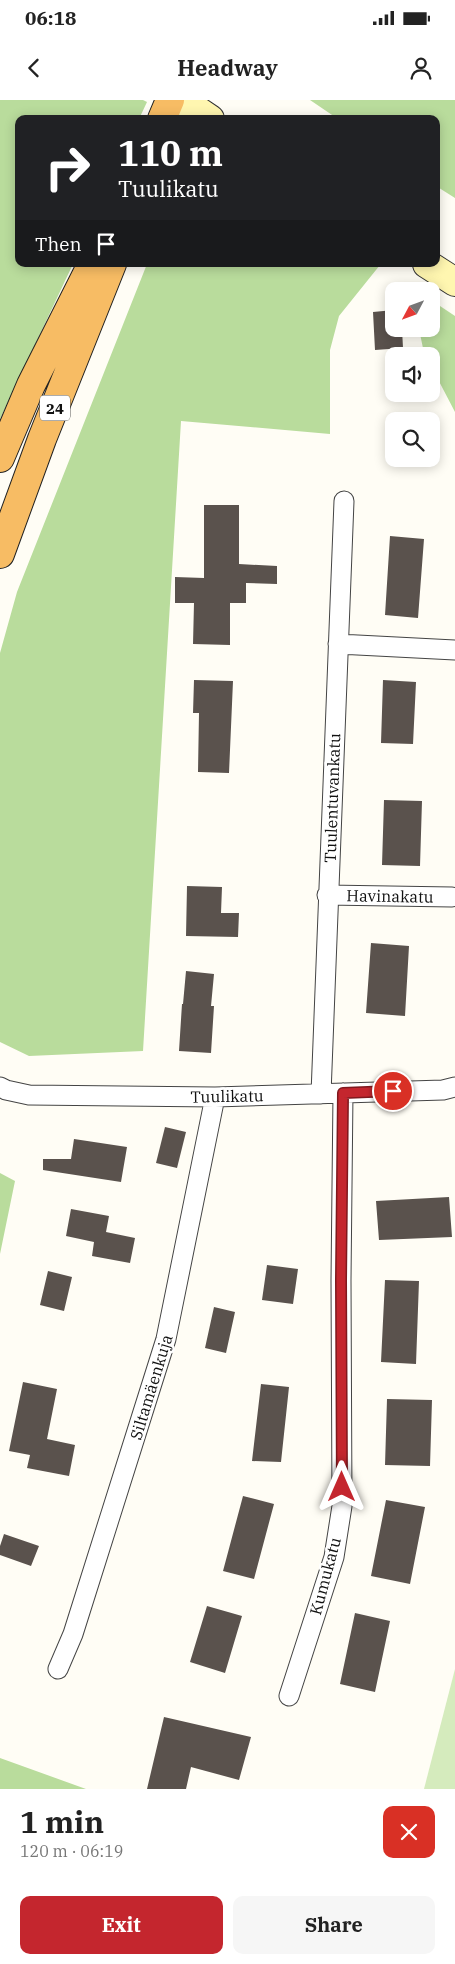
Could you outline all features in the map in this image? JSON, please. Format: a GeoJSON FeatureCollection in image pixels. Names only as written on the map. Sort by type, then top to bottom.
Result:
{"type":"FeatureCollection","features":[{"type":"Feature","properties":{"kind":"highway"},"geometry":{"type":"LineString","coordinates":[[164,115],[170,100]]}},
{"type":"Feature","properties":{"kind":"highway","name":"24"},"geometry":{"type":"LineString","coordinates":[[0,458],[31,384],[90,267]]}},
{"type":"Feature","properties":{"kind":"highway","name":"24"},"geometry":{"type":"LineString","coordinates":[[0,554],[42,439],[111,267]]}},
{"type":"Feature","properties":{"kind":"main road"},"geometry":{"type":"LineString","coordinates":[[182,100],[204,115]]}},
{"type":"Feature","properties":{"kind":"main road"},"geometry":{"type":"LineString","coordinates":[[432,267],[455,282]]}},
{"type":"Feature","properties":{"kind":"street","name":"Tuulentuvankatu"},"geometry":{"type":"LineString","coordinates":[[321,1094],[327,894],[344,501]]}},
{"type":"Feature","properties":{"kind":"street"},"geometry":{"type":"LineString","coordinates":[[338,644],[455,650]]}},
{"type":"Feature","properties":{"kind":"street","name":"Havinakatu"},"geometry":{"type":"LineString","coordinates":[[327,894],[452,897]]}},
{"type":"Feature","properties":{"kind":"street","name":"Tuulikatu"},"geometry":{"type":"LineString","coordinates":[[0,1087],[29,1095],[215,1097],[443,1090],[455,1087]]}},
{"type":"Feature","properties":{"kind":"street","name":"Kumukatu"},"geometry":{"type":"LineString","coordinates":[[289,1696],[334,1557],[342,1506],[341,1280],[343,1093]]}},
{"type":"Feature","properties":{"kind":"street","name":"Siltamäenkuja"},"geometry":{"type":"LineString","coordinates":[[58,1669],[73,1634],[166,1339],[215,1097]]}},
{"type":"Feature","properties":{"kind":"green space"},"geometry":{"type":"Polygon","coordinates":[[[0,100],[143,100],[147,102],[141,115],[15,115],[15,267],[72,267],[0,419],[0,100]]]}},
{"type":"Feature","properties":{"kind":"green space"},"geometry":{"type":"Polygon","coordinates":[[[310,100],[455,100],[455,198],[440,189],[440,115],[332,115],[310,100]]]}},
{"type":"Feature","properties":{"kind":"green space"},"geometry":{"type":"Polygon","coordinates":[[[146,267],[378,267],[339,316],[330,350],[330,434],[181,421],[143,1051],[29,1056],[0,1042],[0,653],[17,592],[146,267]]]}},
{"type":"Feature","properties":{"kind":"green space"},"geometry":{"type":"Polygon","coordinates":[[[440,306],[455,316],[455,412],[440,383],[440,347],[423,347],[421,338],[440,338],[440,306]]]}},
{"type":"Feature","properties":{"kind":"green space"},"geometry":{"type":"Polygon","coordinates":[[[0,1173],[15,1181],[0,1254],[0,1173]]]}},
{"type":"Feature","properties":{"kind":"green space"},"geometry":{"type":"Polygon","coordinates":[[[455,1669],[455,1789],[424,1789],[455,1669]]]}},
{"type":"Feature","properties":{"kind":"green space"},"geometry":{"type":"Polygon","coordinates":[[[0,1758],[86,1789],[0,1789],[0,1758]]]}},
{"type":"Feature","properties":{"kind":"building"},"geometry":{"type":"Polygon","coordinates":[[[385,311],[385,338],[402,338],[403,347],[385,347],[385,349],[375,350],[373,312],[385,311]]]}},
{"type":"Feature","properties":{"kind":"building"},"geometry":{"type":"Polygon","coordinates":[[[204,505],[239,505],[239,564],[277,566],[277,584],[246,583],[246,603],[230,603],[230,645],[193,644],[194,603],[175,603],[175,577],[204,578],[204,505]]]}},
{"type":"Feature","properties":{"kind":"building"},"geometry":{"type":"Polygon","coordinates":[[[390,536],[424,539],[418,618],[385,615],[390,536]]]}},
{"type":"Feature","properties":{"kind":"building"},"geometry":{"type":"Polygon","coordinates":[[[194,680],[233,681],[229,773],[198,772],[199,713],[193,713],[194,680]]]}},
{"type":"Feature","properties":{"kind":"building"},"geometry":{"type":"Polygon","coordinates":[[[383,680],[416,682],[413,744],[381,743],[383,680]]]}},
{"type":"Feature","properties":{"kind":"building"},"geometry":{"type":"Polygon","coordinates":[[[384,800],[422,801],[420,866],[382,865],[384,800]]]}},
{"type":"Feature","properties":{"kind":"building"},"geometry":{"type":"Polygon","coordinates":[[[187,886],[222,887],[221,913],[239,913],[238,937],[186,936],[187,886]]]}},
{"type":"Feature","properties":{"kind":"building"},"geometry":{"type":"Polygon","coordinates":[[[371,943],[409,946],[405,1016],[366,1013],[371,943]]]}},
{"type":"Feature","properties":{"kind":"building"},"geometry":{"type":"Polygon","coordinates":[[[186,971],[214,974],[211,1006],[214,1006],[211,1053],[179,1051],[186,971]]]}},
{"type":"Feature","properties":{"kind":"building"},"geometry":{"type":"Polygon","coordinates":[[[165,1127],[186,1132],[177,1168],[156,1163],[165,1127]]]}},
{"type":"Feature","properties":{"kind":"building"},"geometry":{"type":"Polygon","coordinates":[[[74,1139],[127,1147],[121,1182],[43,1170],[43,1159],[71,1159],[74,1139]]]}},
{"type":"Feature","properties":{"kind":"building"},"geometry":{"type":"Polygon","coordinates":[[[449,1197],[452,1237],[379,1240],[376,1201],[449,1197]]]}},
{"type":"Feature","properties":{"kind":"building"},"geometry":{"type":"Polygon","coordinates":[[[71,1209],[109,1216],[106,1232],[135,1238],[130,1263],[92,1256],[94,1242],[66,1236],[71,1209]]]}},
{"type":"Feature","properties":{"kind":"building"},"geometry":{"type":"Polygon","coordinates":[[[267,1265],[298,1269],[293,1304],[262,1300],[267,1265]]]}},
{"type":"Feature","properties":{"kind":"building"},"geometry":{"type":"Polygon","coordinates":[[[48,1271],[72,1277],[64,1311],[40,1305],[48,1271]]]}},
{"type":"Feature","properties":{"kind":"building"},"geometry":{"type":"Polygon","coordinates":[[[385,1280],[419,1281],[416,1364],[381,1362],[385,1280]]]}},
{"type":"Feature","properties":{"kind":"building"},"geometry":{"type":"Polygon","coordinates":[[[214,1307],[235,1312],[226,1353],[205,1348],[214,1307]]]}},
{"type":"Feature","properties":{"kind":"building"},"geometry":{"type":"Polygon","coordinates":[[[23,1382],[57,1389],[47,1439],[75,1445],[69,1476],[27,1468],[30,1455],[9,1451],[23,1382]]]}},
{"type":"Feature","properties":{"kind":"building"},"geometry":{"type":"Polygon","coordinates":[[[261,1384],[289,1387],[281,1462],[252,1461],[261,1384]]]}},
{"type":"Feature","properties":{"kind":"building"},"geometry":{"type":"Polygon","coordinates":[[[387,1399],[432,1400],[430,1466],[385,1465],[387,1399]]]}},
{"type":"Feature","properties":{"kind":"building"},"geometry":{"type":"Polygon","coordinates":[[[243,1496],[274,1504],[254,1579],[223,1571],[243,1496]]]}},
{"type":"Feature","properties":{"kind":"building"},"geometry":{"type":"Polygon","coordinates":[[[386,1500],[425,1507],[410,1584],[371,1576],[386,1500]]]}},
{"type":"Feature","properties":{"kind":"building"},"geometry":{"type":"Polygon","coordinates":[[[4,1534],[39,1546],[31,1566],[0,1555],[0,1546],[4,1534]]]}},
{"type":"Feature","properties":{"kind":"building"},"geometry":{"type":"Polygon","coordinates":[[[207,1606],[242,1616],[225,1673],[190,1662],[207,1606]]]}},
{"type":"Feature","properties":{"kind":"building"},"geometry":{"type":"Polygon","coordinates":[[[355,1613],[390,1621],[375,1692],[340,1684],[355,1613]]]}},
{"type":"Feature","properties":{"kind":"building"},"geometry":{"type":"Polygon","coordinates":[[[164,1717],[251,1737],[239,1780],[191,1767],[186,1789],[147,1789],[164,1717]]]}},
{"type":"Feature","properties":{"kind":"route"},"geometry":{"type":"LineString","coordinates":[[342,1487],[341,1280],[343,1093],[393,1091]]}}]}
